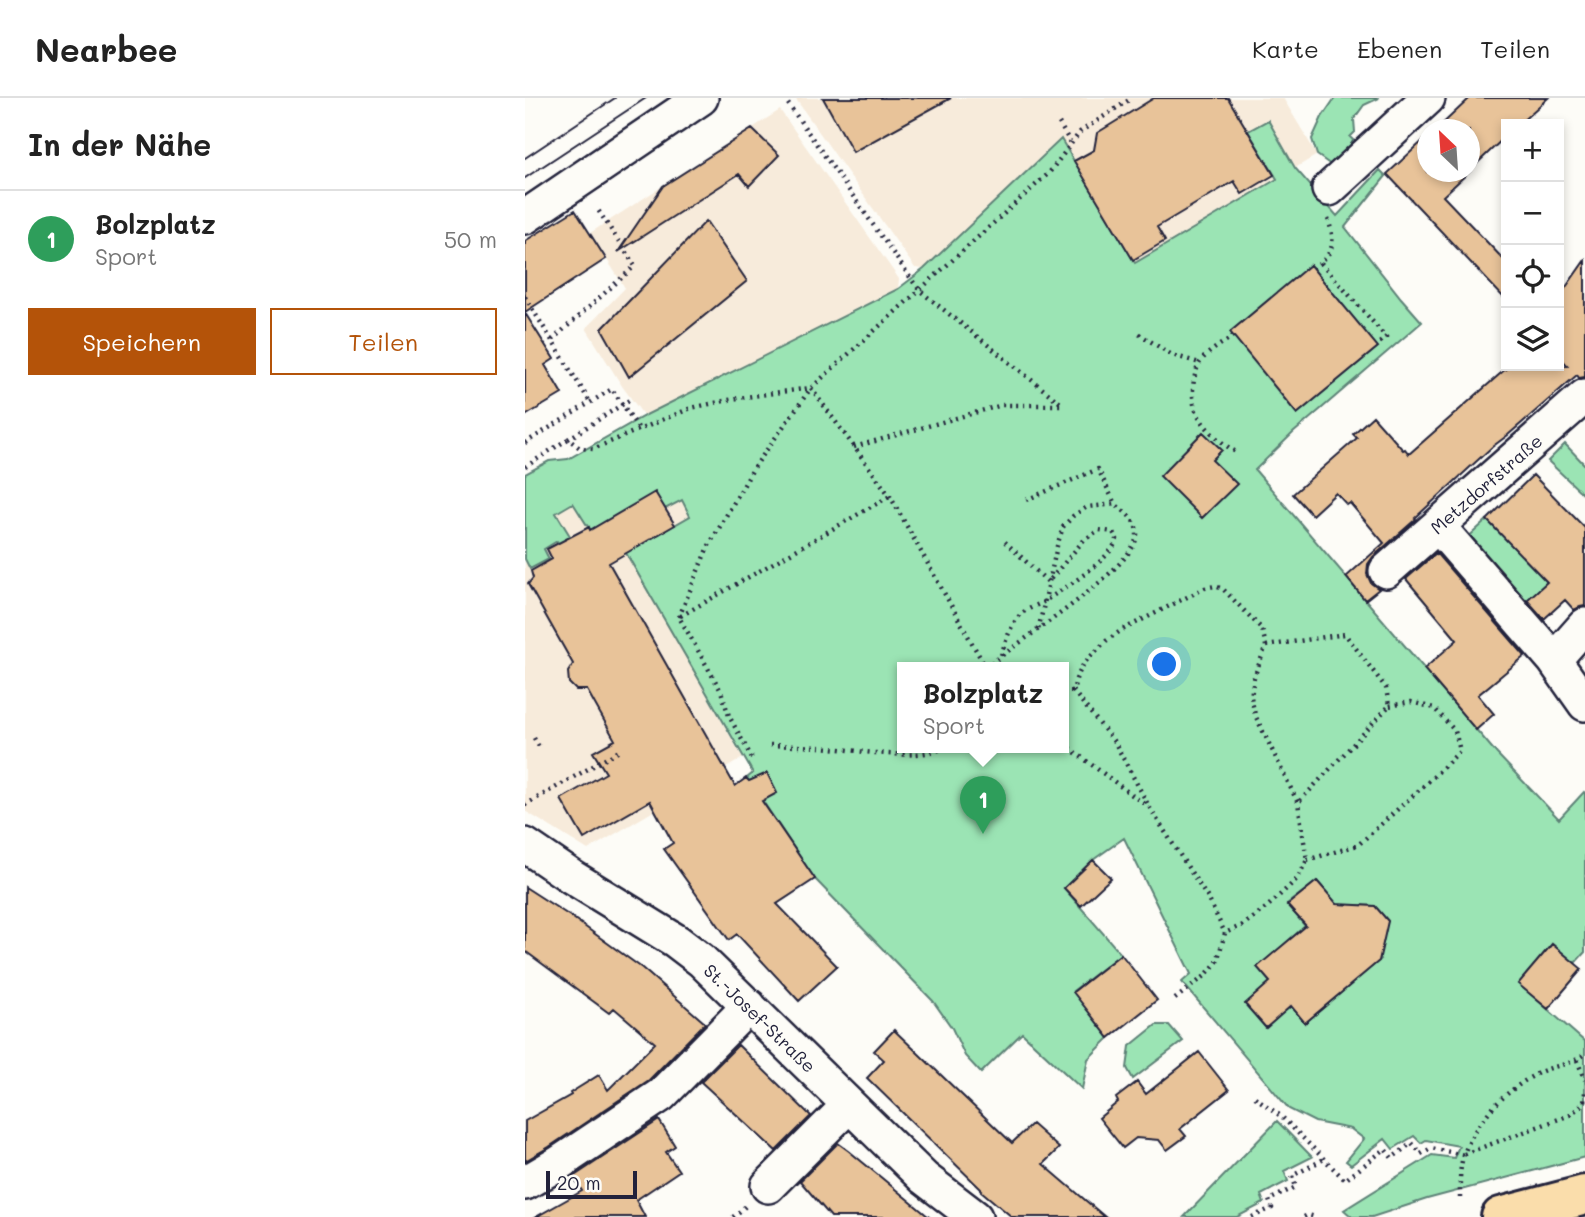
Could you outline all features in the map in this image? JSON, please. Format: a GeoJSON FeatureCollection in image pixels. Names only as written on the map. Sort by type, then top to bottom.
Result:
{"type":"FeatureCollection","features":[{"type":"Feature","properties":{"kind":"main road"},"geometry":{"type":"LineString","coordinates":[[1501,1217],[1585,1195]]}},
{"type":"Feature","properties":{"kind":"street"},"geometry":{"type":"LineString","coordinates":[[525,217],[701,98]]}},
{"type":"Feature","properties":{"kind":"street"},"geometry":{"type":"LineString","coordinates":[[1327,199],[1428,98]]}},
{"type":"Feature","properties":{"kind":"street","name":"Metzdorfstraße"},"geometry":{"type":"LineString","coordinates":[[1386,571],[1585,396]]}},
{"type":"Feature","properties":{"kind":"street"},"geometry":{"type":"LineString","coordinates":[[1438,526],[1554,660],[1585,704]]}},
{"type":"Feature","properties":{"kind":"street"},"geometry":{"type":"LineString","coordinates":[[1554,660],[1585,625]]}},
{"type":"Feature","properties":{"kind":"street","name":"St.-Josef-Straße"},"geometry":{"type":"LineString","coordinates":[[525,845],[676,941],[701,960],[924,1178],[975,1217]]}},
{"type":"Feature","properties":{"kind":"street"},"geometry":{"type":"LineString","coordinates":[[525,1183],[661,1095],[749,1006]]}},
{"type":"Feature","properties":{"kind":"street"},"geometry":{"type":"LineString","coordinates":[[768,1186],[849,1105]]}},
{"type":"Feature","properties":{"kind":"path"},"geometry":{"type":"LineString","coordinates":[[784,98],[919,290],[1063,405],[1002,405],[854,447]]}},
{"type":"Feature","properties":{"kind":"path"},"geometry":{"type":"LineString","coordinates":[[679,617],[707,549],[753,469],[811,388],[1049,173],[1080,132],[1132,98]]}},
{"type":"Feature","properties":{"kind":"path"},"geometry":{"type":"LineString","coordinates":[[1059,123],[1070,142]]}},
{"type":"Feature","properties":{"kind":"path"},"geometry":{"type":"LineString","coordinates":[[552,340],[635,266],[579,181]]}},
{"type":"Feature","properties":{"kind":"path"},"geometry":{"type":"LineString","coordinates":[[1313,269],[1332,249],[1333,232],[1327,199]]}},
{"type":"Feature","properties":{"kind":"path"},"geometry":{"type":"LineString","coordinates":[[1321,263],[1386,337],[1377,345]]}},
{"type":"Feature","properties":{"kind":"path"},"geometry":{"type":"LineString","coordinates":[[525,297],[590,402]]}},
{"type":"Feature","properties":{"kind":"path"},"geometry":{"type":"LineString","coordinates":[[1139,334],[1172,355],[1199,363]]}},
{"type":"Feature","properties":{"kind":"path"},"geometry":{"type":"LineString","coordinates":[[1233,336],[1199,363],[1193,383],[1195,407],[1202,420],[1214,435],[1236,452]]}},
{"type":"Feature","properties":{"kind":"path"},"geometry":{"type":"LineString","coordinates":[[568,439],[580,448],[593,449],[691,408],[738,398],[811,388]]}},
{"type":"Feature","properties":{"kind":"path"},"geometry":{"type":"LineString","coordinates":[[811,388],[890,496],[983,662]]}},
{"type":"Feature","properties":{"kind":"path"},"geometry":{"type":"LineString","coordinates":[[525,443],[612,389],[639,429]]}},
{"type":"Feature","properties":{"kind":"path"},"geometry":{"type":"LineString","coordinates":[[525,467],[631,399]]}},
{"type":"Feature","properties":{"kind":"path"},"geometry":{"type":"LineString","coordinates":[[992,662],[1038,631],[1118,567],[1138,535],[1134,521],[1115,504],[1098,469],[1025,500]]}},
{"type":"Feature","properties":{"kind":"path"},"geometry":{"type":"LineString","coordinates":[[679,617],[890,496]]}},
{"type":"Feature","properties":{"kind":"path"},"geometry":{"type":"LineString","coordinates":[[1038,631],[1056,546],[1063,527],[1087,507],[1115,504]]}},
{"type":"Feature","properties":{"kind":"path"},"geometry":{"type":"LineString","coordinates":[[1001,654],[1009,633],[1021,614],[1100,562],[1115,547],[1117,539],[1113,532],[1099,530],[1084,540],[1048,582]]}},
{"type":"Feature","properties":{"kind":"path"},"geometry":{"type":"LineString","coordinates":[[1002,539],[1048,582]]}},
{"type":"Feature","properties":{"kind":"path"},"geometry":{"type":"LineString","coordinates":[[1073,691],[1084,663],[1106,641],[1205,588],[1215,586],[1223,589],[1262,629],[1266,646],[1254,677],[1251,697],[1255,715],[1298,803],[1307,860],[1297,879],[1267,907],[1243,925],[1225,933]]}},
{"type":"Feature","properties":{"kind":"path"},"geometry":{"type":"LineString","coordinates":[[679,617],[721,691],[729,716],[752,758]]}},
{"type":"Feature","properties":{"kind":"path"},"geometry":{"type":"LineString","coordinates":[[1266,646],[1345,634],[1386,688],[1389,706]]}},
{"type":"Feature","properties":{"kind":"path"},"geometry":{"type":"LineString","coordinates":[[1073,691],[1115,743],[1151,810],[1209,900],[1225,933],[1217,961],[1205,976],[1175,999]]}},
{"type":"Feature","properties":{"kind":"path"},"geometry":{"type":"LineString","coordinates":[[1298,803],[1389,706],[1411,702],[1434,708],[1455,731],[1459,751],[1358,845],[1307,860]]}},
{"type":"Feature","properties":{"kind":"path"},"geometry":{"type":"LineString","coordinates":[[534,738],[539,747]]}},
{"type":"Feature","properties":{"kind":"path"},"geometry":{"type":"LineString","coordinates":[[770,746],[914,753]]}},
{"type":"Feature","properties":{"kind":"path"},"geometry":{"type":"LineString","coordinates":[[1069,749],[1151,810]]}},
{"type":"Feature","properties":{"kind":"path"},"geometry":{"type":"LineString","coordinates":[[525,805],[621,750]]}},
{"type":"Feature","properties":{"kind":"path"},"geometry":{"type":"LineString","coordinates":[[1460,1198],[1460,1175],[1464,1155],[1488,1112],[1517,1085],[1542,1071],[1585,1055]]}},
{"type":"Feature","properties":{"kind":"path"},"geometry":{"type":"LineString","coordinates":[[1577,1060],[1585,1080]]}},
{"type":"Feature","properties":{"kind":"path"},"geometry":{"type":"LineString","coordinates":[[1255,1097],[1282,1116],[1345,1180],[1385,1149],[1392,1158],[1412,1143],[1421,1154],[1431,1148],[1464,1155],[1570,1115],[1584,1103],[1585,1092]]}},
{"type":"Feature","properties":{"kind":"path"},"geometry":{"type":"LineString","coordinates":[[1252,1217],[1272,1208],[1269,1200],[1296,1186],[1292,1176],[1324,1159]]}},
{"type":"Feature","properties":{"kind":"path"},"geometry":{"type":"LineString","coordinates":[[1304,1217],[1315,1217]]}},
{"type":"Feature","properties":{"kind":"shaded area"},"geometry":{"type":"Polygon","coordinates":[[[795,98],[1283,98],[1317,155],[1135,263],[1061,139],[924,269],[915,268],[795,98]]]}},
{"type":"Feature","properties":{"kind":"shaded area"},"geometry":{"type":"Polygon","coordinates":[[[780,110],[899,279],[898,289],[644,416],[586,328],[625,288],[590,233],[780,110]]]}},
{"type":"Feature","properties":{"kind":"shaded area"},"geometry":{"type":"Polygon","coordinates":[[[525,484],[681,500],[691,515],[627,554],[743,758],[588,850],[525,811],[525,484]]]}},
{"type":"Feature","properties":{"kind":"green space"},"geometry":{"type":"Polygon","coordinates":[[[1335,98],[1379,98],[1364,105],[1354,119],[1355,132],[1350,137],[1353,140],[1349,150],[1331,165],[1317,155],[1312,139],[1335,98]]]}},
{"type":"Feature","properties":{"kind":"green space"},"geometry":{"type":"Polygon","coordinates":[[[1268,120],[1295,168],[1337,216],[1380,170],[1386,176],[1345,227],[1422,322],[1293,433],[1255,470],[1497,754],[1559,819],[1585,793],[1585,952],[1575,963],[1552,944],[1519,984],[1585,1042],[1585,1157],[1427,1199],[1372,1217],[1352,1217],[1344,1210],[1432,1155],[1454,1158],[1459,1146],[1426,1140],[1421,1143],[1414,1136],[1393,1149],[1385,1139],[1351,1165],[1346,1161],[1364,1139],[1351,1129],[1315,1122],[1289,1109],[1182,982],[1191,974],[1124,838],[1093,860],[1064,888],[1121,954],[1073,991],[1109,1038],[1088,1059],[1082,1089],[1022,1033],[981,1073],[965,1056],[952,1028],[933,1001],[815,879],[747,778],[753,773],[626,553],[690,516],[682,500],[665,509],[590,530],[573,503],[556,513],[575,544],[563,550],[557,541],[544,549],[549,559],[530,569],[525,559],[525,474],[549,461],[568,459],[644,416],[898,289],[924,269],[1061,139],[1135,263],[1277,179],[1248,131],[1268,120]],[[1317,881],[1287,904],[1305,926],[1258,967],[1270,982],[1245,1004],[1265,1027],[1291,1006],[1306,1022],[1381,959],[1374,949],[1388,921],[1375,906],[1355,905],[1344,913],[1317,881]]]}},
{"type":"Feature","properties":{"kind":"green space"},"geometry":{"type":"Polygon","coordinates":[[[1565,444],[1585,465],[1585,496],[1548,461],[1565,444]]]}},
{"type":"Feature","properties":{"kind":"green space"},"geometry":{"type":"Polygon","coordinates":[[[1487,520],[1547,582],[1522,605],[1465,540],[1487,520]]]}},
{"type":"Feature","properties":{"kind":"green space"},"geometry":{"type":"Polygon","coordinates":[[[1156,1025],[1169,1025],[1183,1041],[1133,1079],[1127,1068],[1130,1046],[1156,1025]]]}},
{"type":"Feature","properties":{"kind":"green space"},"geometry":{"type":"Polygon","coordinates":[[[1277,1121],[1312,1157],[1284,1171],[1288,1181],[1261,1195],[1264,1203],[1237,1217],[1184,1217],[1277,1121]]]}},
{"type":"Feature","properties":{"kind":"building"},"geometry":{"type":"Polygon","coordinates":[[[823,98],[951,98],[853,152],[823,98]]]}},
{"type":"Feature","properties":{"kind":"building"},"geometry":{"type":"Polygon","coordinates":[[[1154,98],[1228,98],[1274,175],[1242,194],[1234,181],[1157,227],[1165,241],[1133,260],[1074,161],[1094,150],[1097,133],[1154,98]]]}},
{"type":"Feature","properties":{"kind":"building"},"geometry":{"type":"Polygon","coordinates":[[[1470,98],[1548,98],[1525,119],[1501,119],[1501,141],[1480,161],[1480,119],[1448,119],[1470,98]]]}},
{"type":"Feature","properties":{"kind":"building"},"geometry":{"type":"Polygon","coordinates":[[[752,129],[779,155],[749,186],[739,174],[618,252],[663,186],[752,129]]]}},
{"type":"Feature","properties":{"kind":"building"},"geometry":{"type":"Polygon","coordinates":[[[1417,146],[1417,182],[1458,182],[1443,196],[1501,257],[1501,295],[1387,174],[1417,146]]]}},
{"type":"Feature","properties":{"kind":"building"},"geometry":{"type":"Polygon","coordinates":[[[575,210],[606,259],[525,312],[525,241],[575,210]]]}},
{"type":"Feature","properties":{"kind":"building"},"geometry":{"type":"Polygon","coordinates":[[[706,221],[747,281],[629,377],[602,329],[706,221]]]}},
{"type":"Feature","properties":{"kind":"building"},"geometry":{"type":"Polygon","coordinates":[[[1585,260],[1585,377],[1579,378],[1577,375],[1492,447],[1373,557],[1368,564],[1367,574],[1371,583],[1379,589],[1365,600],[1346,577],[1384,543],[1350,503],[1347,505],[1336,493],[1312,515],[1293,494],[1357,438],[1353,434],[1373,416],[1409,454],[1503,371],[1564,371],[1564,366],[1568,366],[1564,362],[1564,290],[1585,260]]]}},
{"type":"Feature","properties":{"kind":"building"},"geometry":{"type":"Polygon","coordinates":[[[1310,265],[1378,347],[1297,414],[1230,332],[1310,265]]]}},
{"type":"Feature","properties":{"kind":"building"},"geometry":{"type":"Polygon","coordinates":[[[525,313],[554,359],[545,365],[562,394],[525,416],[525,313]]]}},
{"type":"Feature","properties":{"kind":"building"},"geometry":{"type":"Polygon","coordinates":[[[1203,432],[1222,450],[1212,460],[1237,484],[1202,518],[1160,476],[1203,432]]]}},
{"type":"Feature","properties":{"kind":"building"},"geometry":{"type":"Polygon","coordinates":[[[1533,475],[1585,528],[1585,606],[1574,610],[1565,600],[1544,619],[1527,600],[1547,582],[1487,520],[1533,475]]]}},
{"type":"Feature","properties":{"kind":"building"},"geometry":{"type":"Polygon","coordinates":[[[655,492],[675,525],[609,563],[735,786],[746,778],[749,781],[767,773],[777,793],[762,801],[815,879],[777,904],[837,966],[799,1001],[737,934],[729,940],[664,849],[673,843],[650,801],[584,839],[561,799],[606,773],[593,752],[615,740],[587,690],[576,690],[569,683],[568,672],[573,664],[528,584],[533,578],[531,571],[552,559],[547,549],[589,527],[590,530],[655,492]]]}},
{"type":"Feature","properties":{"kind":"building"},"geometry":{"type":"Polygon","coordinates":[[[1436,553],[1525,656],[1478,695],[1494,714],[1476,730],[1424,669],[1457,640],[1406,579],[1436,553]]]}},
{"type":"Feature","properties":{"kind":"building"},"geometry":{"type":"Polygon","coordinates":[[[1093,860],[1111,878],[1081,906],[1064,888],[1093,860]]]}},
{"type":"Feature","properties":{"kind":"building"},"geometry":{"type":"Polygon","coordinates":[[[1317,881],[1337,904],[1375,906],[1388,921],[1379,961],[1305,1023],[1291,1006],[1266,1028],[1245,1004],[1270,982],[1257,967],[1306,926],[1287,905],[1317,881]]]}},
{"type":"Feature","properties":{"kind":"building"},"geometry":{"type":"Polygon","coordinates":[[[525,887],[642,968],[705,1023],[649,1080],[525,1161],[525,1121],[571,1095],[570,1093],[599,1075],[608,1090],[655,1043],[614,1008],[609,1013],[525,951],[525,887]]]}},
{"type":"Feature","properties":{"kind":"building"},"geometry":{"type":"Polygon","coordinates":[[[1552,944],[1582,969],[1548,1009],[1518,984],[1552,944]]]}},
{"type":"Feature","properties":{"kind":"building"},"geometry":{"type":"Polygon","coordinates":[[[1121,954],[1157,1000],[1109,1038],[1073,992],[1121,954]]]}},
{"type":"Feature","properties":{"kind":"building"},"geometry":{"type":"Polygon","coordinates":[[[894,1030],[1012,1143],[1032,1124],[1059,1148],[1043,1164],[1105,1217],[1012,1217],[981,1191],[867,1078],[884,1060],[874,1051],[894,1030]]]}},
{"type":"Feature","properties":{"kind":"building"},"geometry":{"type":"Polygon","coordinates":[[[738,1045],[811,1116],[776,1151],[701,1082],[738,1045]]]}},
{"type":"Feature","properties":{"kind":"building"},"geometry":{"type":"Polygon","coordinates":[[[1199,1052],[1229,1090],[1180,1129],[1186,1136],[1167,1150],[1159,1140],[1136,1138],[1123,1148],[1099,1118],[1118,1102],[1116,1098],[1137,1082],[1146,1094],[1199,1052]]]}},
{"type":"Feature","properties":{"kind":"building"},"geometry":{"type":"Polygon","coordinates":[[[659,1120],[675,1146],[666,1152],[679,1171],[636,1200],[645,1217],[536,1217],[582,1191],[573,1177],[659,1120]]]}},
{"type":"Feature","properties":{"kind":"building"},"geometry":{"type":"Polygon","coordinates":[[[838,1143],[929,1217],[831,1217],[800,1181],[838,1143]]]}},
{"type":"Feature","properties":{"kind":"tram line"},"geometry":{"type":"LineString","coordinates":[[525,158],[615,98]]}},
{"type":"Feature","properties":{"kind":"tram line"},"geometry":{"type":"LineString","coordinates":[[525,178],[646,98]]}},
{"type":"Feature","properties":{"kind":"place","name":"Bolzplatz"},"geometry":{"type":"Point","coordinates":[983,834]}}]}
